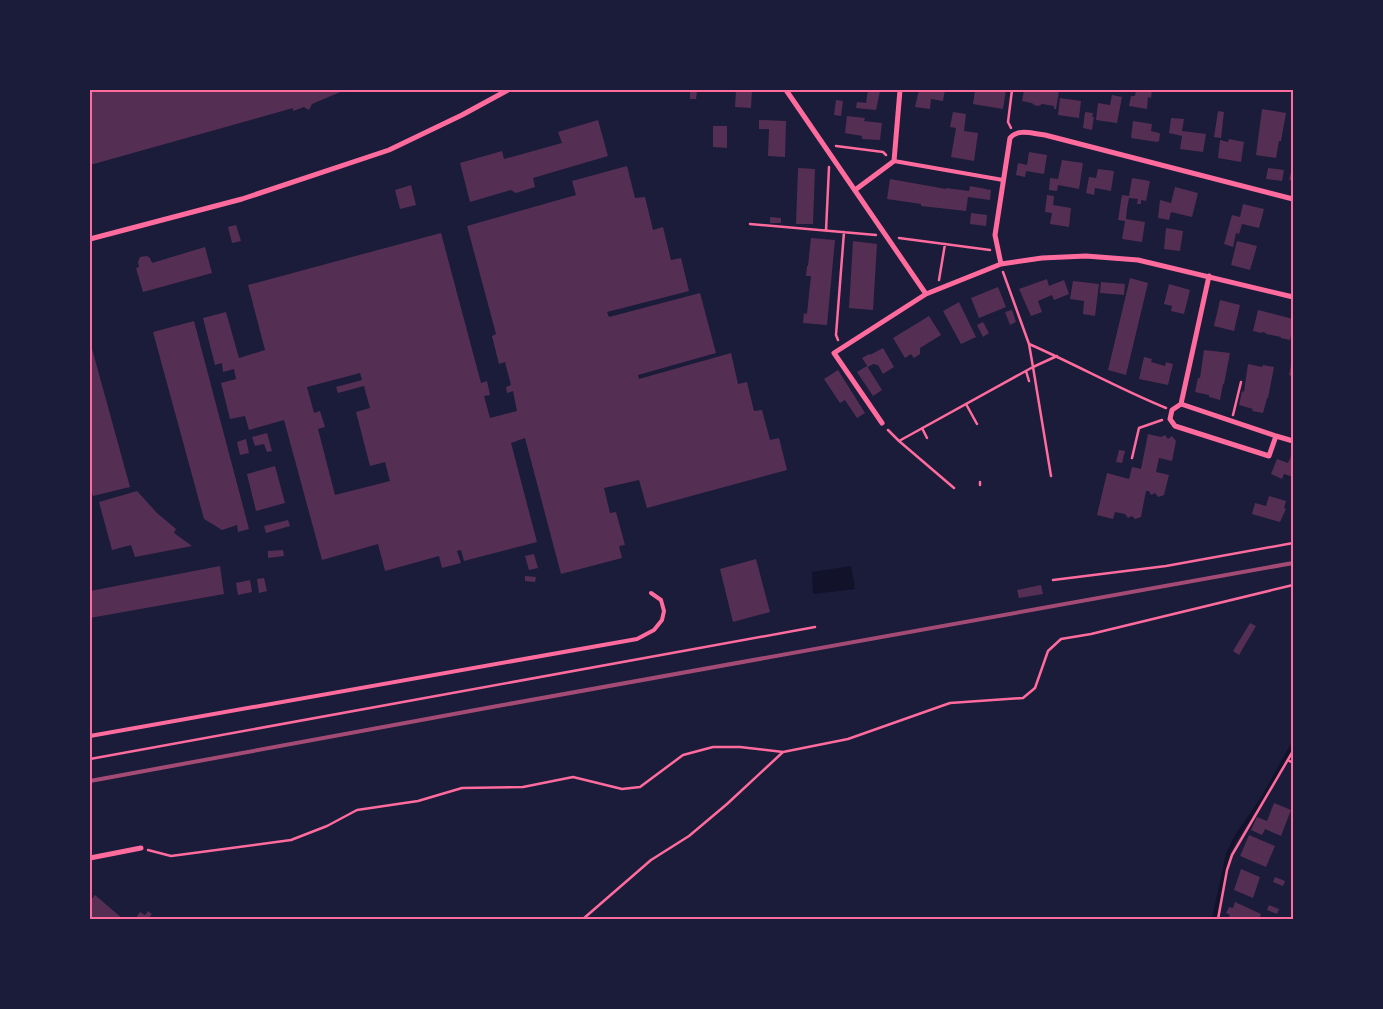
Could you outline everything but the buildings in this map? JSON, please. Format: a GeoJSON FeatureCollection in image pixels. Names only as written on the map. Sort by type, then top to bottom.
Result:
{"type":"FeatureCollection","features":[{"type":"Feature","properties":{"kind":"street"},"geometry":{"type":"LineString","coordinates":[[90,239],[227,203],[389,150],[462,115],[508,90]]}},
{"type":"Feature","properties":{"kind":"street"},"geometry":{"type":"LineString","coordinates":[[786,90],[926,294]]}},
{"type":"Feature","properties":{"kind":"street"},"geometry":{"type":"LineString","coordinates":[[855,190],[894,162],[900,90]]}},
{"type":"Feature","properties":{"kind":"street"},"geometry":{"type":"LineString","coordinates":[[1001,264],[995,234],[1003,180],[1010,138],[1014,134],[1021,132],[1045,135],[1293,199]]}},
{"type":"Feature","properties":{"kind":"street"},"geometry":{"type":"LineString","coordinates":[[882,423],[834,353],[926,294],[1001,264],[1042,258],[1086,256],[1138,260],[1293,297]]}},
{"type":"Feature","properties":{"kind":"street"},"geometry":{"type":"LineString","coordinates":[[1210,276],[1181,404],[1172,410],[1170,419],[1175,426],[1269,456],[1276,436]]}},
{"type":"Feature","properties":{"kind":"street"},"geometry":{"type":"LineString","coordinates":[[1181,404],[1293,441]]}},
{"type":"Feature","properties":{"kind":"street"},"geometry":{"type":"LineString","coordinates":[[90,858],[141,848]]}},
{"type":"Feature","properties":{"kind":"lane"},"geometry":{"type":"LineString","coordinates":[[894,162],[1003,180]]}},
{"type":"Feature","properties":{"kind":"lane"},"geometry":{"type":"LineString","coordinates":[[90,736],[637,638],[654,630],[662,620],[664,611],[661,600],[651,593]]}},
{"type":"Feature","properties":{"kind":"path"},"geometry":{"type":"LineString","coordinates":[[1012,90],[1008,122],[1014,134]]}},
{"type":"Feature","properties":{"kind":"path"},"geometry":{"type":"LineString","coordinates":[[824,145],[883,152],[894,162]]}},
{"type":"Feature","properties":{"kind":"path"},"geometry":{"type":"LineString","coordinates":[[826,231],[829,161]]}},
{"type":"Feature","properties":{"kind":"path"},"geometry":{"type":"LineString","coordinates":[[842,348],[836,336],[844,232]]}},
{"type":"Feature","properties":{"kind":"path"},"geometry":{"type":"LineString","coordinates":[[937,289],[945,244]]}},
{"type":"Feature","properties":{"kind":"path"},"geometry":{"type":"LineString","coordinates":[[1001,264],[1029,344],[1051,476]]}},
{"type":"Feature","properties":{"kind":"path"},"geometry":{"type":"LineString","coordinates":[[1029,344],[1138,397],[1172,410]]}},
{"type":"Feature","properties":{"kind":"path"},"geometry":{"type":"LineString","coordinates":[[899,442],[1033,367],[1057,356]]}},
{"type":"Feature","properties":{"kind":"path"},"geometry":{"type":"LineString","coordinates":[[1026,371],[1029,382]]}},
{"type":"Feature","properties":{"kind":"path"},"geometry":{"type":"LineString","coordinates":[[1232,421],[1241,382]]}},
{"type":"Feature","properties":{"kind":"path"},"geometry":{"type":"LineString","coordinates":[[966,404],[977,424]]}},
{"type":"Feature","properties":{"kind":"path"},"geometry":{"type":"LineString","coordinates":[[1132,458],[1139,428],[1156,421],[1170,419]]}},
{"type":"Feature","properties":{"kind":"path"},"geometry":{"type":"LineString","coordinates":[[882,423],[899,442],[954,488]]}},
{"type":"Feature","properties":{"kind":"path"},"geometry":{"type":"LineString","coordinates":[[922,428],[927,438]]}},
{"type":"Feature","properties":{"kind":"path"},"geometry":{"type":"LineString","coordinates":[[1053,580],[1166,566],[1293,543]]}},
{"type":"Feature","properties":{"kind":"path"},"geometry":{"type":"LineString","coordinates":[[141,848],[171,856],[291,840],[327,826],[357,810],[418,801],[462,788],[523,787],[574,777],[622,789],[640,787],[683,755],[713,748],[740,747],[783,752],[848,739],[950,703],[1023,698],[1035,688],[1048,651],[1061,639],[1092,634],[1293,585]]}},
{"type":"Feature","properties":{"kind":"path"},"geometry":{"type":"LineString","coordinates":[[90,759],[815,626]]}},
{"type":"Feature","properties":{"kind":"path"},"geometry":{"type":"LineString","coordinates":[[1218,919],[1227,870],[1232,855],[1293,751]]}},
{"type":"Feature","properties":{"kind":"path"},"geometry":{"type":"LineString","coordinates":[[583,919],[651,860],[689,836],[783,752]]}},
{"type":"Feature","properties":{"kind":"path"},"geometry":{"type":"LineString","coordinates":[[1288,760],[1293,763]]}},
{"type":"Feature","properties":{"kind":"shaded area"},"geometry":{"type":"Polygon","coordinates":[[[851,566],[855,589],[813,594],[812,572],[851,566]]]}},
{"type":"Feature","properties":{"kind":"waterway"},"geometry":{"type":"LineString","coordinates":[[1214,919],[1228,854],[1235,839],[1263,798],[1293,744]]}},
{"type":"Feature","properties":{"kind":"railway"},"geometry":{"type":"LineString","coordinates":[[90,781],[1293,563]]}}]}
